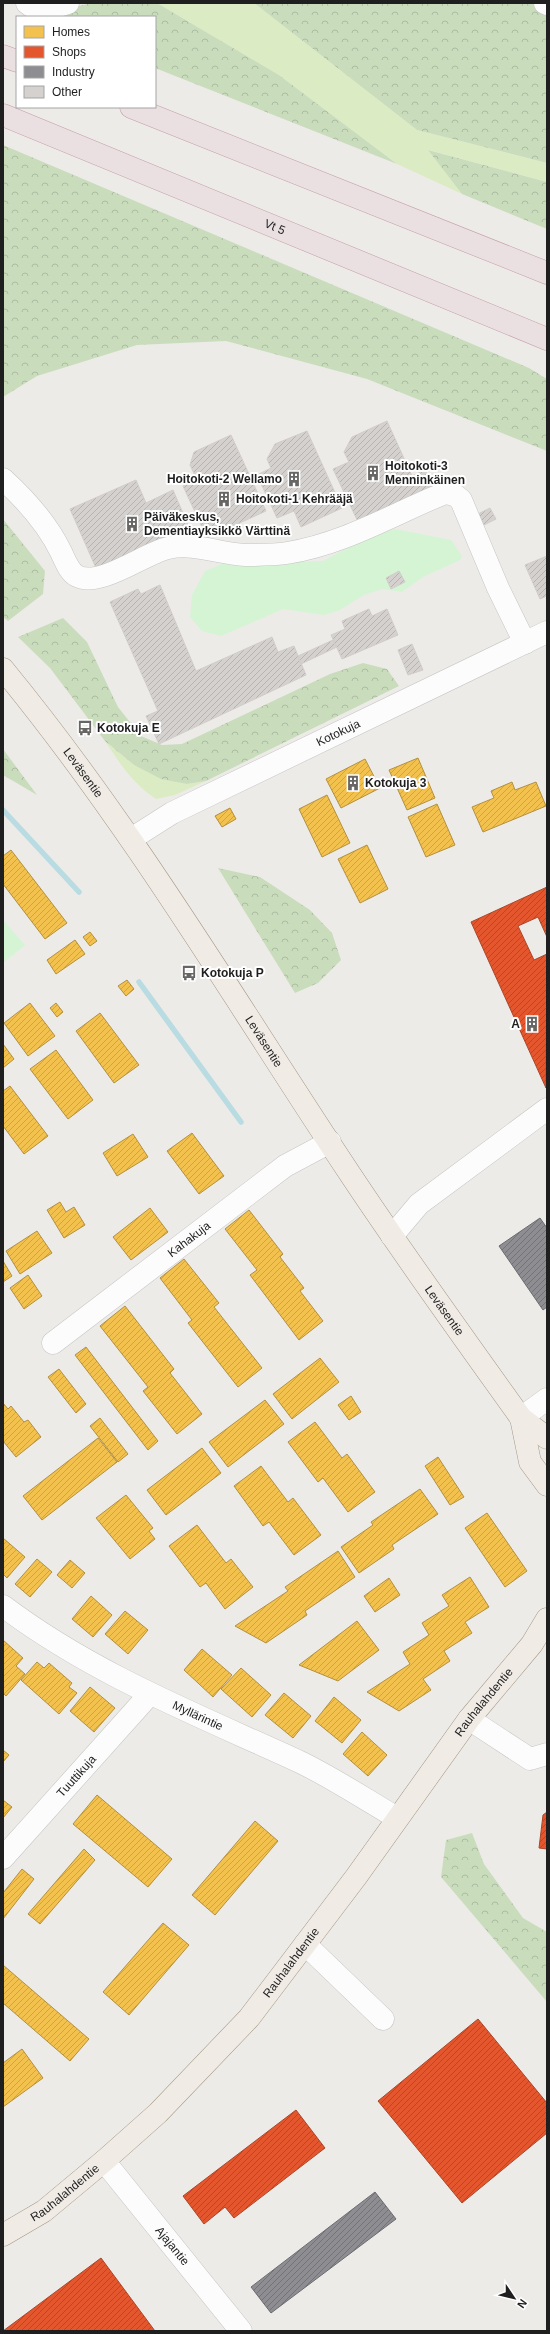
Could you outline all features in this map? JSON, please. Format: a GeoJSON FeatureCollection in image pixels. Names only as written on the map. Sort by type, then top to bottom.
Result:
{"type":"FeatureCollection","features":[{"type":"Feature","properties":{"kind":"highway"},"geometry":{"type":"LineString","coordinates":[[3,56],[16,62]]}},
{"type":"Feature","properties":{"kind":"highway"},"geometry":{"type":"LineString","coordinates":[[134,108],[547,273]]}},
{"type":"Feature","properties":{"kind":"highway","name":"Vt 5"},"geometry":{"type":"LineString","coordinates":[[3,115],[547,339]]}},
{"type":"Feature","properties":{"kind":"main road","name":"Leväsentie"},"geometry":{"type":"LineString","coordinates":[[3,669],[45,720],[131,839],[392,1236],[520,1418],[547,1438]]}},
{"type":"Feature","properties":{"kind":"main road","name":"Leväsentie"},"geometry":{"type":"LineString","coordinates":[[520,1418],[530,1462],[547,1485]]}},
{"type":"Feature","properties":{"kind":"main road","name":"Rauhalahdentie"},"geometry":{"type":"LineString","coordinates":[[3,2235],[44,2211],[104,2161],[158,2113],[249,2018],[356,1877],[469,1719],[539,1639],[547,1619]]}},
{"type":"Feature","properties":{"kind":"street"},"geometry":{"type":"LineString","coordinates":[[27,3],[36,9],[44,9],[68,3]]}},
{"type":"Feature","properties":{"kind":"street"},"geometry":{"type":"LineString","coordinates":[[3,479],[30,504],[56,542],[72,572],[78,577],[90,578],[112,574],[165,549],[178,546],[198,546],[244,555],[287,553],[329,544],[445,493],[455,495],[461,500],[498,588],[525,643]]}},
{"type":"Feature","properties":{"kind":"street","name":"Kotokuja"},"geometry":{"type":"LineString","coordinates":[[131,839],[172,814],[547,632]]}},
{"type":"Feature","properties":{"kind":"street"},"geometry":{"type":"LineString","coordinates":[[392,1236],[419,1204],[547,1109]]}},
{"type":"Feature","properties":{"kind":"street","name":"Kahakuja"},"geometry":{"type":"LineString","coordinates":[[53,1343],[285,1166],[330,1142]]}},
{"type":"Feature","properties":{"kind":"street"},"geometry":{"type":"LineString","coordinates":[[520,1418],[547,1399]]}},
{"type":"Feature","properties":{"kind":"street","name":"Myllärintie"},"geometry":{"type":"LineString","coordinates":[[3,1606],[33,1628],[149,1694],[302,1763],[397,1818]]}},
{"type":"Feature","properties":{"kind":"street","name":"Tuuttikuja"},"geometry":{"type":"LineString","coordinates":[[3,1858],[149,1694]]}},
{"type":"Feature","properties":{"kind":"street"},"geometry":{"type":"LineString","coordinates":[[469,1719],[530,1759],[547,1754]]}},
{"type":"Feature","properties":{"kind":"street"},"geometry":{"type":"LineString","coordinates":[[305,1944],[383,2018]]}},
{"type":"Feature","properties":{"kind":"street","name":"Ajajantie"},"geometry":{"type":"LineString","coordinates":[[104,2161],[240,2331]]}},
{"type":"Feature","properties":{"kind":"green space"},"geometry":{"type":"Polygon","coordinates":[[[92,3],[157,3],[279,75],[397,164],[156,68],[156,16],[51,16],[70,8],[92,3]]]}},
{"type":"Feature","properties":{"kind":"green space"},"geometry":{"type":"Polygon","coordinates":[[[157,3],[254,3],[417,130],[547,163],[547,182],[429,150],[462,194],[397,164],[279,75],[157,3]]]}},
{"type":"Feature","properties":{"kind":"green space"},"geometry":{"type":"Polygon","coordinates":[[[254,3],[547,3],[547,163],[417,130],[254,3]]]}},
{"type":"Feature","properties":{"kind":"green space"},"geometry":{"type":"Polygon","coordinates":[[[3,145],[529,368],[547,379],[547,451],[367,379],[226,341],[137,345],[37,376],[3,397],[3,145]]]}},
{"type":"Feature","properties":{"kind":"green space"},"geometry":{"type":"Polygon","coordinates":[[[428,150],[547,182],[547,229],[462,194],[428,150]]]}},
{"type":"Feature","properties":{"kind":"green space"},"geometry":{"type":"Polygon","coordinates":[[[3,519],[45,571],[43,594],[8,621],[3,617],[3,519]]]}},
{"type":"Feature","properties":{"kind":"green space"},"geometry":{"type":"Polygon","coordinates":[[[395,529],[451,540],[462,556],[460,560],[423,577],[402,592],[382,589],[364,595],[340,610],[324,615],[283,609],[221,636],[202,631],[190,617],[192,595],[205,571],[232,560],[298,562],[323,561],[368,537],[395,529]]]}},
{"type":"Feature","properties":{"kind":"green space"},"geometry":{"type":"Polygon","coordinates":[[[63,618],[87,642],[118,707],[141,736],[162,745],[182,744],[330,674],[363,663],[387,669],[399,686],[206,781],[187,784],[161,779],[134,765],[105,741],[50,668],[18,637],[63,618]]]}},
{"type":"Feature","properties":{"kind":"green space"},"geometry":{"type":"Polygon","coordinates":[[[105,741],[134,765],[187,784],[206,781],[175,795],[156,799],[140,787],[122,766],[105,741]]]}},
{"type":"Feature","properties":{"kind":"green space"},"geometry":{"type":"Polygon","coordinates":[[[3,749],[37,795],[3,775],[3,749]]]}},
{"type":"Feature","properties":{"kind":"green space"},"geometry":{"type":"Polygon","coordinates":[[[218,868],[260,877],[310,910],[332,933],[341,960],[318,983],[295,993],[218,868]]]}},
{"type":"Feature","properties":{"kind":"green space"},"geometry":{"type":"Polygon","coordinates":[[[3,920],[25,945],[3,963],[3,920]]]}},
{"type":"Feature","properties":{"kind":"green space"},"geometry":{"type":"Polygon","coordinates":[[[472,1833],[484,1864],[523,1918],[547,1932],[547,2002],[441,1877],[446,1840],[472,1833]]]}},
{"type":"Feature","properties":{"kind":"building: Homes"},"geometry":{"type":"Polygon","coordinates":[[[418,758],[435,798],[407,810],[389,770],[418,758]]]}},
{"type":"Feature","properties":{"kind":"building: Homes","name":"Kotokuja 3"},"geometry":{"type":"Polygon","coordinates":[[[365,759],[380,788],[341,808],[326,779],[365,759]]]}},
{"type":"Feature","properties":{"kind":"building: Homes"},"geometry":{"type":"Polygon","coordinates":[[[512,782],[515,790],[536,782],[546,806],[483,832],[472,807],[494,798],[491,791],[512,782]]]}},
{"type":"Feature","properties":{"kind":"building: Homes"},"geometry":{"type":"Polygon","coordinates":[[[327,795],[350,843],[322,857],[299,809],[327,795]]]}},
{"type":"Feature","properties":{"kind":"building: Homes"},"geometry":{"type":"Polygon","coordinates":[[[437,804],[455,845],[426,857],[408,817],[437,804]]]}},
{"type":"Feature","properties":{"kind":"building: Homes"},"geometry":{"type":"Polygon","coordinates":[[[230,808],[236,819],[222,827],[215,816],[230,808]]]}},
{"type":"Feature","properties":{"kind":"building: Homes"},"geometry":{"type":"Polygon","coordinates":[[[367,845],[388,889],[360,903],[338,859],[367,845]]]}},
{"type":"Feature","properties":{"kind":"building: Homes"},"geometry":{"type":"Polygon","coordinates":[[[11,850],[67,923],[45,939],[3,884],[3,856],[11,850]]]}},
{"type":"Feature","properties":{"kind":"building: Homes"},"geometry":{"type":"Polygon","coordinates":[[[90,932],[97,941],[90,946],[83,937],[90,932]]]}},
{"type":"Feature","properties":{"kind":"building: Homes"},"geometry":{"type":"Polygon","coordinates":[[[75,940],[85,954],[56,974],[47,960],[75,940]]]}},
{"type":"Feature","properties":{"kind":"building: Homes"},"geometry":{"type":"Polygon","coordinates":[[[127,980],[134,989],[126,996],[118,986],[127,980]]]}},
{"type":"Feature","properties":{"kind":"building: Homes"},"geometry":{"type":"Polygon","coordinates":[[[30,1003],[55,1036],[28,1056],[4,1023],[30,1003]]]}},
{"type":"Feature","properties":{"kind":"building: Homes"},"geometry":{"type":"Polygon","coordinates":[[[56,1003],[63,1012],[57,1017],[50,1008],[56,1003]]]}},
{"type":"Feature","properties":{"kind":"building: Homes"},"geometry":{"type":"Polygon","coordinates":[[[100,1013],[139,1065],[114,1083],[76,1031],[100,1013]]]}},
{"type":"Feature","properties":{"kind":"building: Homes"},"geometry":{"type":"Polygon","coordinates":[[[3,1044],[14,1059],[3,1068],[3,1044]]]}},
{"type":"Feature","properties":{"kind":"building: Homes"},"geometry":{"type":"Polygon","coordinates":[[[56,1050],[93,1100],[68,1119],[30,1069],[56,1050]]]}},
{"type":"Feature","properties":{"kind":"building: Homes"},"geometry":{"type":"Polygon","coordinates":[[[10,1086],[48,1136],[24,1154],[3,1126],[3,1091],[10,1086]]]}},
{"type":"Feature","properties":{"kind":"building: Homes"},"geometry":{"type":"Polygon","coordinates":[[[192,1133],[224,1176],[199,1194],[167,1151],[192,1133]]]}},
{"type":"Feature","properties":{"kind":"building: Homes"},"geometry":{"type":"Polygon","coordinates":[[[133,1134],[148,1157],[117,1176],[103,1153],[133,1134]]]}},
{"type":"Feature","properties":{"kind":"building: Homes"},"geometry":{"type":"Polygon","coordinates":[[[60,1202],[66,1212],[74,1207],[85,1225],[64,1238],[47,1210],[60,1202]]]}},
{"type":"Feature","properties":{"kind":"building: Homes"},"geometry":{"type":"Polygon","coordinates":[[[150,1208],[168,1232],[131,1260],[113,1237],[150,1208]]]}},
{"type":"Feature","properties":{"kind":"building: Homes"},"geometry":{"type":"Polygon","coordinates":[[[249,1210],[283,1254],[280,1257],[304,1288],[300,1291],[323,1321],[299,1340],[250,1275],[257,1270],[225,1229],[249,1210]]]}},
{"type":"Feature","properties":{"kind":"building: Homes"},"geometry":{"type":"Polygon","coordinates":[[[37,1231],[52,1253],[20,1274],[6,1251],[37,1231]]]}},
{"type":"Feature","properties":{"kind":"building: Homes"},"geometry":{"type":"Polygon","coordinates":[[[184,1259],[219,1303],[214,1307],[262,1368],[238,1387],[188,1323],[192,1320],[160,1278],[184,1259]]]}},
{"type":"Feature","properties":{"kind":"building: Homes"},"geometry":{"type":"Polygon","coordinates":[[[3,1261],[12,1276],[3,1282],[3,1261]]]}},
{"type":"Feature","properties":{"kind":"building: Homes"},"geometry":{"type":"Polygon","coordinates":[[[28,1275],[42,1296],[24,1309],[10,1288],[28,1275]]]}},
{"type":"Feature","properties":{"kind":"building: Homes"},"geometry":{"type":"Polygon","coordinates":[[[125,1306],[174,1369],[170,1373],[202,1414],[177,1434],[143,1391],[148,1387],[100,1326],[125,1306]]]}},
{"type":"Feature","properties":{"kind":"building: Homes"},"geometry":{"type":"Polygon","coordinates":[[[86,1347],[158,1441],[148,1450],[75,1355],[86,1347]]]}},
{"type":"Feature","properties":{"kind":"building: Homes"},"geometry":{"type":"Polygon","coordinates":[[[320,1358],[339,1382],[292,1419],[273,1394],[320,1358]]]}},
{"type":"Feature","properties":{"kind":"building: Homes"},"geometry":{"type":"Polygon","coordinates":[[[59,1369],[86,1404],[76,1413],[48,1377],[59,1369]]]}},
{"type":"Feature","properties":{"kind":"building: Homes"},"geometry":{"type":"Polygon","coordinates":[[[351,1396],[361,1412],[349,1420],[338,1405],[351,1396]]]}},
{"type":"Feature","properties":{"kind":"building: Homes"},"geometry":{"type":"Polygon","coordinates":[[[265,1400],[284,1424],[228,1467],[209,1442],[265,1400]]]}},
{"type":"Feature","properties":{"kind":"building: Homes"},"geometry":{"type":"Polygon","coordinates":[[[3,1403],[8,1409],[11,1406],[24,1422],[28,1420],[41,1437],[16,1457],[3,1441],[3,1403]]]}},
{"type":"Feature","properties":{"kind":"building: Homes"},"geometry":{"type":"Polygon","coordinates":[[[100,1418],[128,1454],[118,1462],[90,1426],[100,1418]]]}},
{"type":"Feature","properties":{"kind":"building: Homes"},"geometry":{"type":"Polygon","coordinates":[[[315,1422],[342,1458],[347,1454],[375,1492],[348,1512],[323,1478],[318,1482],[288,1442],[315,1422]]]}},
{"type":"Feature","properties":{"kind":"building: Homes"},"geometry":{"type":"Polygon","coordinates":[[[98,1438],[117,1462],[42,1520],[23,1496],[98,1438]]]}},
{"type":"Feature","properties":{"kind":"building: Homes"},"geometry":{"type":"Polygon","coordinates":[[[202,1448],[221,1473],[166,1515],[147,1490],[202,1448]]]}},
{"type":"Feature","properties":{"kind":"building: Homes"},"geometry":{"type":"Polygon","coordinates":[[[438,1457],[464,1497],[450,1505],[425,1466],[438,1457]]]}},
{"type":"Feature","properties":{"kind":"building: Homes"},"geometry":{"type":"Polygon","coordinates":[[[261,1466],[288,1502],[293,1498],[321,1535],[294,1555],[269,1522],[263,1526],[234,1486],[261,1466]]]}},
{"type":"Feature","properties":{"kind":"building: Homes"},"geometry":{"type":"Polygon","coordinates":[[[420,1489],[438,1514],[392,1545],[394,1549],[359,1573],[341,1547],[373,1525],[371,1522],[420,1489]]]}},
{"type":"Feature","properties":{"kind":"building: Homes"},"geometry":{"type":"Polygon","coordinates":[[[126,1495],[153,1528],[149,1531],[155,1539],[130,1559],[96,1518],[126,1495]]]}},
{"type":"Feature","properties":{"kind":"building: Homes"},"geometry":{"type":"Polygon","coordinates":[[[487,1513],[527,1571],[505,1587],[465,1528],[487,1513]]]}},
{"type":"Feature","properties":{"kind":"building: Homes"},"geometry":{"type":"Polygon","coordinates":[[[197,1525],[226,1563],[231,1559],[253,1587],[225,1609],[206,1583],[200,1587],[169,1546],[197,1525]]]}},
{"type":"Feature","properties":{"kind":"building: Homes"},"geometry":{"type":"Polygon","coordinates":[[[3,1538],[25,1557],[7,1578],[3,1574],[3,1538]]]}},
{"type":"Feature","properties":{"kind":"building: Homes"},"geometry":{"type":"Polygon","coordinates":[[[338,1551],[355,1577],[305,1611],[307,1615],[266,1643],[235,1626],[288,1591],[285,1587],[338,1551]]]}},
{"type":"Feature","properties":{"kind":"building: Homes"},"geometry":{"type":"Polygon","coordinates":[[[37,1559],[52,1572],[30,1597],[15,1584],[37,1559]]]}},
{"type":"Feature","properties":{"kind":"building: Homes"},"geometry":{"type":"Polygon","coordinates":[[[70,1560],[85,1573],[72,1588],[57,1575],[70,1560]]]}},
{"type":"Feature","properties":{"kind":"building: Homes"},"geometry":{"type":"Polygon","coordinates":[[[470,1577],[489,1607],[465,1622],[472,1633],[444,1651],[450,1661],[423,1679],[431,1690],[399,1711],[367,1692],[410,1664],[403,1652],[429,1635],[422,1623],[449,1606],[442,1595],[470,1577]]]}},
{"type":"Feature","properties":{"kind":"building: Homes"},"geometry":{"type":"Polygon","coordinates":[[[389,1578],[400,1595],[375,1612],[364,1596],[389,1578]]]}},
{"type":"Feature","properties":{"kind":"building: Homes"},"geometry":{"type":"Polygon","coordinates":[[[91,1596],[112,1615],[93,1637],[72,1619],[91,1596]]]}},
{"type":"Feature","properties":{"kind":"building: Homes"},"geometry":{"type":"Polygon","coordinates":[[[125,1611],[148,1630],[128,1654],[105,1634],[125,1611]]]}},
{"type":"Feature","properties":{"kind":"building: Homes"},"geometry":{"type":"Polygon","coordinates":[[[357,1621],[379,1650],[338,1681],[299,1665],[357,1621]]]}},
{"type":"Feature","properties":{"kind":"building: Homes"},"geometry":{"type":"Polygon","coordinates":[[[3,1640],[23,1658],[16,1666],[25,1674],[6,1696],[3,1693],[3,1640]]]}},
{"type":"Feature","properties":{"kind":"building: Homes"},"geometry":{"type":"Polygon","coordinates":[[[202,1649],[232,1675],[213,1697],[184,1670],[202,1649]]]}},
{"type":"Feature","properties":{"kind":"building: Homes"},"geometry":{"type":"Polygon","coordinates":[[[37,1662],[44,1668],[49,1663],[72,1683],[69,1687],[77,1693],[59,1714],[21,1680],[37,1662]]]}},
{"type":"Feature","properties":{"kind":"building: Homes"},"geometry":{"type":"Polygon","coordinates":[[[241,1668],[271,1695],[252,1717],[221,1689],[241,1668]]]}},
{"type":"Feature","properties":{"kind":"building: Homes"},"geometry":{"type":"Polygon","coordinates":[[[90,1687],[115,1708],[94,1732],[70,1711],[90,1687]]]}},
{"type":"Feature","properties":{"kind":"building: Homes"},"geometry":{"type":"Polygon","coordinates":[[[284,1693],[311,1716],[293,1738],[265,1715],[284,1693]]]}},
{"type":"Feature","properties":{"kind":"building: Homes"},"geometry":{"type":"Polygon","coordinates":[[[334,1697],[361,1720],[342,1743],[315,1721],[334,1697]]]}},
{"type":"Feature","properties":{"kind":"building: Homes"},"geometry":{"type":"Polygon","coordinates":[[[362,1732],[387,1755],[368,1776],[343,1754],[362,1732]]]}},
{"type":"Feature","properties":{"kind":"building: Homes"},"geometry":{"type":"Polygon","coordinates":[[[3,1750],[9,1755],[3,1762],[3,1750]]]}},
{"type":"Feature","properties":{"kind":"building: Homes"},"geometry":{"type":"Polygon","coordinates":[[[97,1795],[172,1859],[148,1887],[73,1824],[97,1795]]]}},
{"type":"Feature","properties":{"kind":"building: Homes"},"geometry":{"type":"Polygon","coordinates":[[[3,1800],[12,1807],[3,1818],[3,1800]]]}},
{"type":"Feature","properties":{"kind":"building: Homes"},"geometry":{"type":"Polygon","coordinates":[[[255,1821],[278,1841],[215,1915],[192,1895],[255,1821]]]}},
{"type":"Feature","properties":{"kind":"building: Homes"},"geometry":{"type":"Polygon","coordinates":[[[84,1849],[95,1860],[40,1924],[28,1914],[84,1849]]]}},
{"type":"Feature","properties":{"kind":"building: Homes"},"geometry":{"type":"Polygon","coordinates":[[[22,1869],[34,1879],[3,1919],[3,1893],[22,1869]]]}},
{"type":"Feature","properties":{"kind":"building: Homes"},"geometry":{"type":"Polygon","coordinates":[[[163,1923],[189,1945],[129,2015],[103,1992],[163,1923]]]}},
{"type":"Feature","properties":{"kind":"building: Homes"},"geometry":{"type":"Polygon","coordinates":[[[3,1965],[89,2039],[70,2061],[3,2003],[3,1965]]]}},
{"type":"Feature","properties":{"kind":"building: Homes"},"geometry":{"type":"Polygon","coordinates":[[[22,2049],[43,2078],[3,2107],[3,2063],[22,2049]]]}},
{"type":"Feature","properties":{"kind":"building: Shops","name":"A"},"geometry":{"type":"Polygon","coordinates":[[[547,887],[547,937],[538,917],[518,926],[534,960],[547,954],[546,1088],[471,922],[547,887]]]}},
{"type":"Feature","properties":{"kind":"building: Shops"},"geometry":{"type":"Polygon","coordinates":[[[547,1812],[547,1849],[539,1848],[543,1815],[547,1812]]]}},
{"type":"Feature","properties":{"kind":"building: Shops"},"geometry":{"type":"Polygon","coordinates":[[[478,2019],[547,2103],[547,2133],[462,2203],[378,2101],[478,2019]]]}},
{"type":"Feature","properties":{"kind":"building: Shops"},"geometry":{"type":"Polygon","coordinates":[[[296,2110],[325,2148],[234,2218],[225,2207],[204,2224],[183,2196],[296,2110]]]}},
{"type":"Feature","properties":{"kind":"building: Shops"},"geometry":{"type":"Polygon","coordinates":[[[101,2258],[155,2331],[3,2331],[101,2258]]]}},
{"type":"Feature","properties":{"kind":"building: Industry"},"geometry":{"type":"Polygon","coordinates":[[[540,1218],[547,1228],[547,1307],[543,1310],[499,1246],[540,1218]]]}},
{"type":"Feature","properties":{"kind":"building: Industry"},"geometry":{"type":"Polygon","coordinates":[[[375,2192],[396,2219],[271,2313],[251,2287],[375,2192]]]}},
{"type":"Feature","properties":{"kind":"building: Other","name":"Hoitokoti-3 Menninkäinen"},"geometry":{"type":"Polygon","coordinates":[[[387,421],[412,476],[425,470],[435,491],[360,526],[333,469],[349,462],[344,452],[352,437],[387,421]]]}},
{"type":"Feature","properties":{"kind":"building: Other","name":"Hoitokoti-2 Wellamo"},"geometry":{"type":"Polygon","coordinates":[[[307,431],[342,508],[301,527],[294,511],[277,518],[257,475],[271,468],[267,459],[275,444],[307,431]]]}},
{"type":"Feature","properties":{"kind":"building: Other","name":"Hoitokoti-1 Kehrääjä"},"geometry":{"type":"Polygon","coordinates":[[[231,435],[266,511],[207,538],[183,486],[197,480],[190,465],[194,452],[231,435]]]}},
{"type":"Feature","properties":{"kind":"building: Other","name":"Päiväkeskus, Dementiayksikkö Värttinä"},"geometry":{"type":"Polygon","coordinates":[[[136,480],[146,503],[173,490],[189,527],[96,568],[70,509],[136,480]]]}},
{"type":"Feature","properties":{"kind":"building: Other"},"geometry":{"type":"Polygon","coordinates":[[[490,508],[496,519],[482,526],[476,515],[490,508]]]}},
{"type":"Feature","properties":{"kind":"building: Other"},"geometry":{"type":"Polygon","coordinates":[[[547,556],[547,596],[540,599],[525,565],[547,556]]]}},
{"type":"Feature","properties":{"kind":"building: Other"},"geometry":{"type":"Polygon","coordinates":[[[399,571],[405,582],[391,589],[386,578],[399,571]]]}},
{"type":"Feature","properties":{"kind":"building: Other"},"geometry":{"type":"Polygon","coordinates":[[[160,585],[196,671],[272,637],[278,652],[294,646],[306,675],[159,744],[146,716],[158,711],[110,602],[138,589],[141,594],[160,585]]]}},
{"type":"Feature","properties":{"kind":"building: Other"},"geometry":{"type":"Polygon","coordinates":[[[369,609],[372,616],[387,609],[398,635],[342,659],[331,635],[345,629],[342,621],[369,609]]]}},
{"type":"Feature","properties":{"kind":"building: Other"},"geometry":{"type":"Polygon","coordinates":[[[333,640],[337,647],[301,664],[298,656],[333,640]]]}},
{"type":"Feature","properties":{"kind":"building: Other"},"geometry":{"type":"Polygon","coordinates":[[[412,644],[423,670],[408,675],[398,650],[412,644]]]}},
{"type":"Feature","properties":{"kind":"waterway"},"geometry":{"type":"LineString","coordinates":[[3,810],[79,892]]}},
{"type":"Feature","properties":{"kind":"waterway"},"geometry":{"type":"LineString","coordinates":[[139,982],[241,1122]]}},
{"type":"Feature","properties":{"kind":"place","name":"Hoitokoti-3 Menninkäinen"},"geometry":{"type":"Point","coordinates":[373,473]}},
{"type":"Feature","properties":{"kind":"place","name":"Hoitokoti-2 Wellamo"},"geometry":{"type":"Point","coordinates":[294,479]}},
{"type":"Feature","properties":{"kind":"place","name":"Hoitokoti-1 Kehrääjä"},"geometry":{"type":"Point","coordinates":[224,499]}},
{"type":"Feature","properties":{"kind":"place","name":"Päiväkeskus, Dementiayksikkö Värttinä"},"geometry":{"type":"Point","coordinates":[132,524]}},
{"type":"Feature","properties":{"kind":"place","name":"Kotokuja E"},"geometry":{"type":"Point","coordinates":[85,728]}},
{"type":"Feature","properties":{"kind":"place","name":"Kotokuja 3"},"geometry":{"type":"Point","coordinates":[353,783]}},
{"type":"Feature","properties":{"kind":"place","name":"Kotokuja P"},"geometry":{"type":"Point","coordinates":[189,973]}},
{"type":"Feature","properties":{"kind":"place","name":"A"},"geometry":{"type":"Point","coordinates":[532,1024]}}]}
